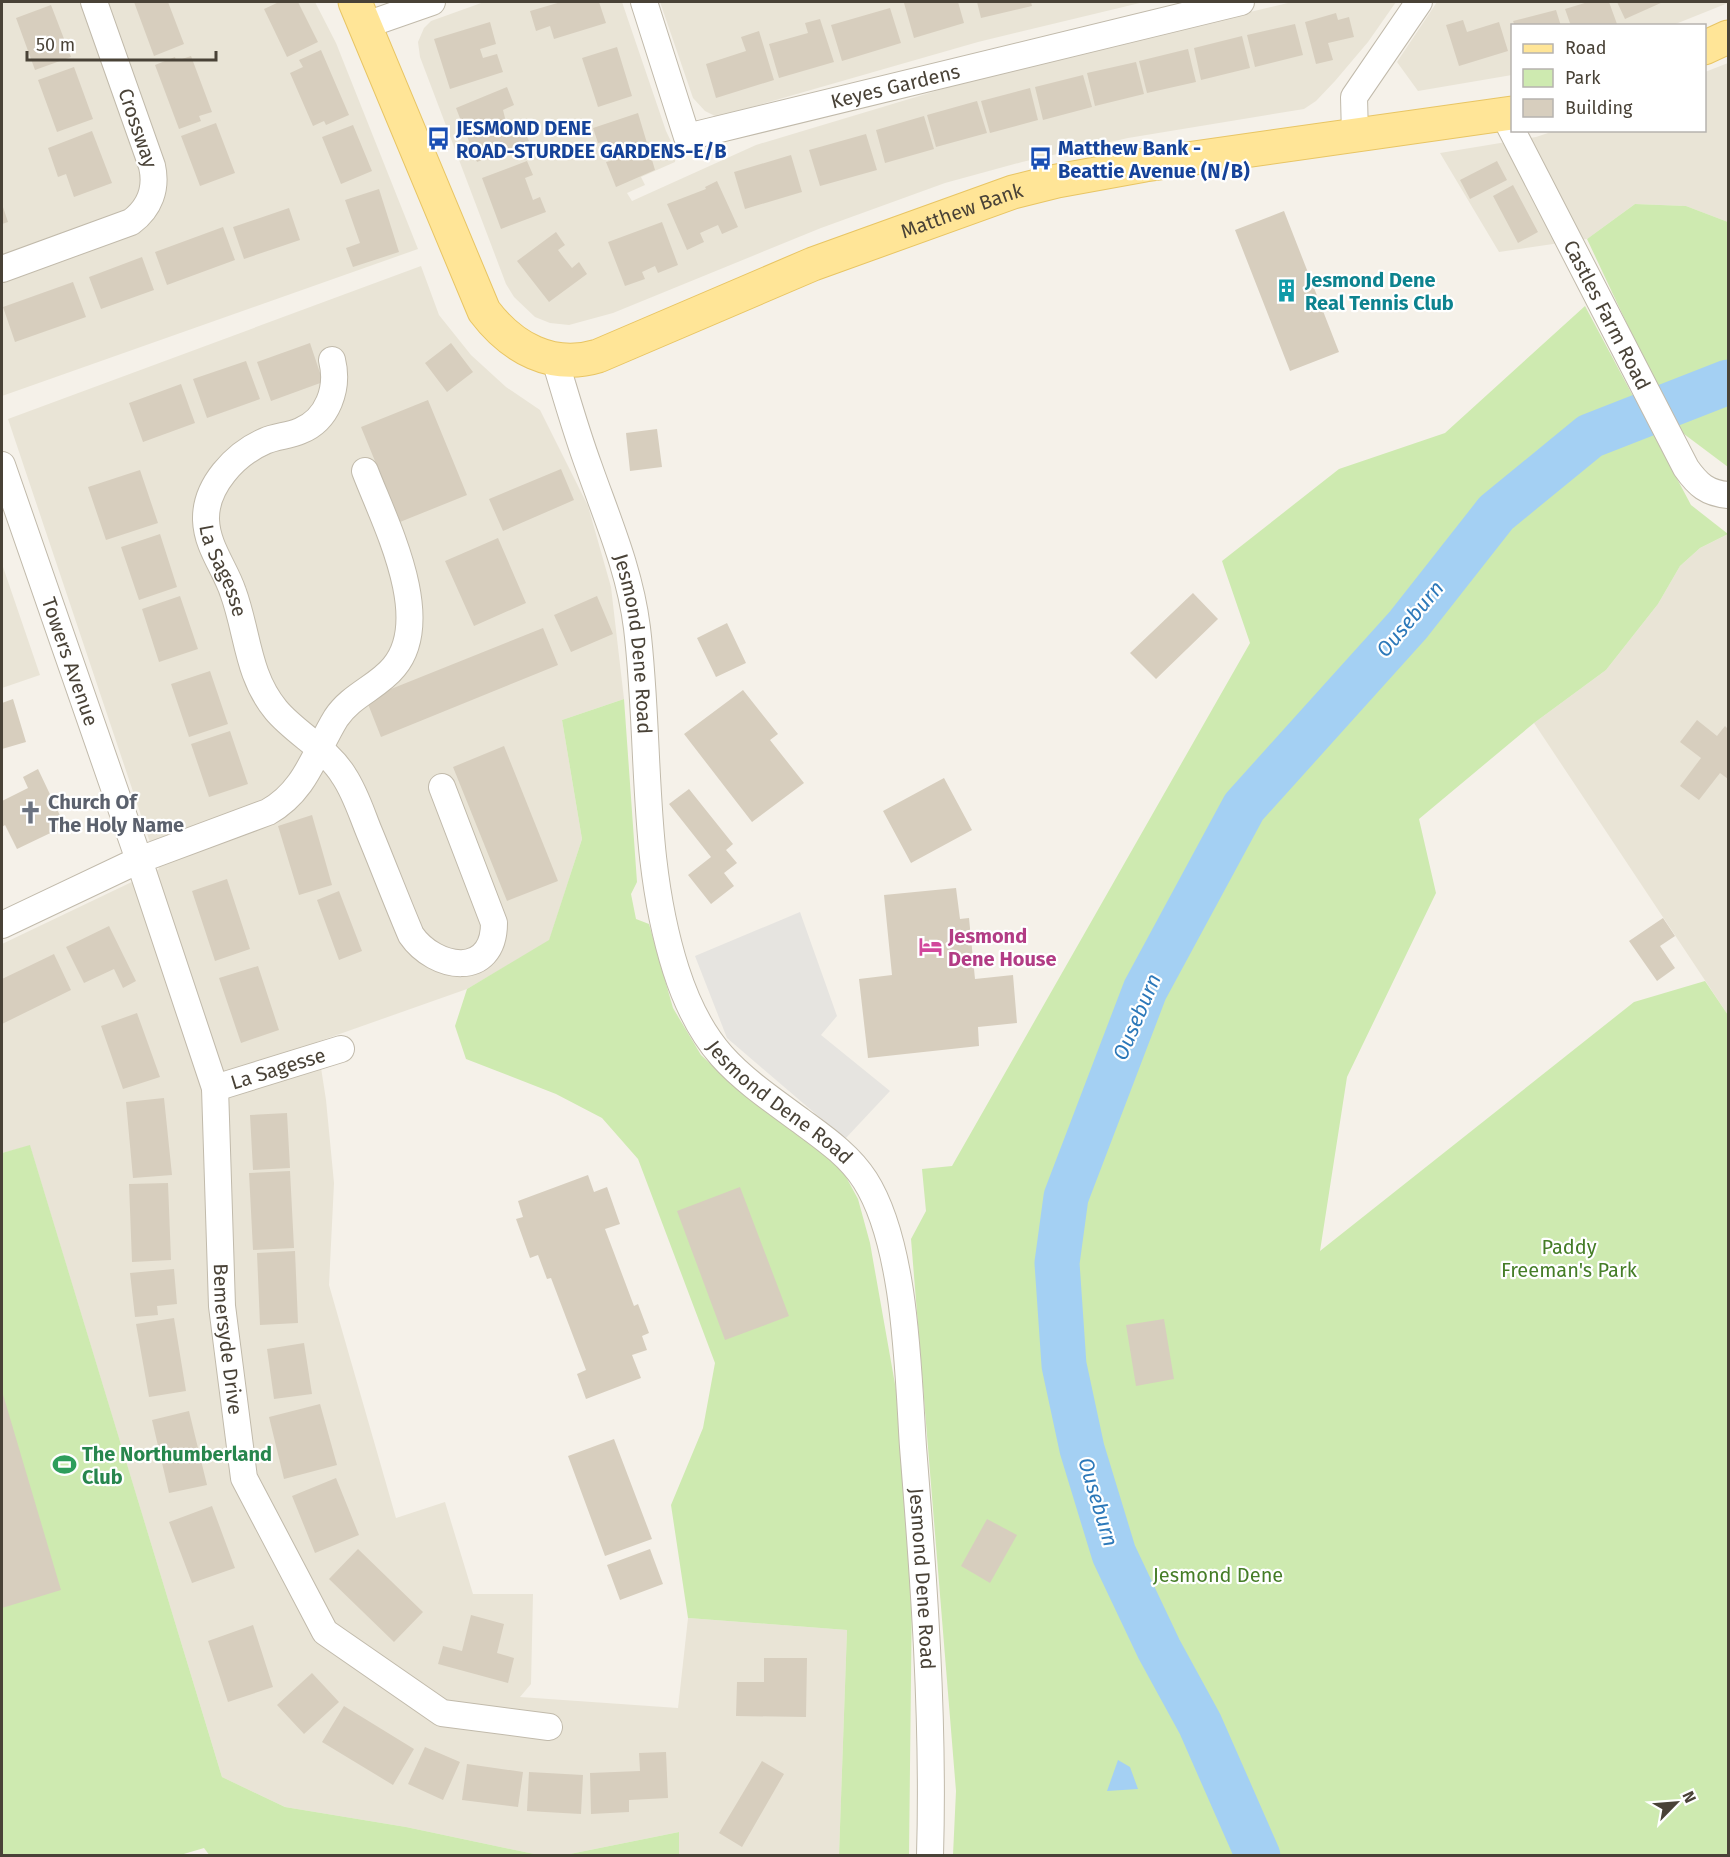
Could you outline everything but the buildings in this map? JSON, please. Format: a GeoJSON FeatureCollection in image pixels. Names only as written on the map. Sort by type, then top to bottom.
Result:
{"type":"FeatureCollection","features":[{"type":"Feature","properties":{"kind":"main road","name":"Matthew Bank"},"geometry":{"type":"LineString","coordinates":[[360,13],[484,311],[512,341],[525,349],[555,360],[583,360],[598,356],[813,264],[1013,192],[1057,181],[1145,165],[1508,114]]}},
{"type":"Feature","properties":{"kind":"main road"},"geometry":{"type":"LineString","coordinates":[[1706,47],[1728,37]]}},
{"type":"Feature","properties":{"kind":"street","name":"Crossway"},"geometry":{"type":"LineString","coordinates":[[2,269],[131,222],[139,216],[151,197],[154,187],[152,166],[94,2]]}},
{"type":"Feature","properties":{"kind":"street"},"geometry":{"type":"LineString","coordinates":[[360,13],[432,2]]}},
{"type":"Feature","properties":{"kind":"street","name":"Keyes Gardens"},"geometry":{"type":"LineString","coordinates":[[644,2],[687,137],[1241,2]]}},
{"type":"Feature","properties":{"kind":"street"},"geometry":{"type":"LineString","coordinates":[[1354,135],[1354,97],[1419,2]]}},
{"type":"Feature","properties":{"kind":"street","name":"Castles Farm Road"},"geometry":{"type":"LineString","coordinates":[[1517,132],[1686,468],[1697,484],[1713,493],[1728,495]]}},
{"type":"Feature","properties":{"kind":"street","name":"La Sagesse"},"geometry":{"type":"LineString","coordinates":[[332,360],[335,385],[323,413],[312,425],[298,433],[278,435],[262,442],[228,467],[215,483],[207,503],[206,520],[209,541],[238,606],[252,669],[261,690],[276,711],[344,774],[411,935],[419,948],[442,961],[470,962],[481,957],[490,948],[494,937],[494,923],[442,787]]}},
{"type":"Feature","properties":{"kind":"street","name":"Jesmond Dene Road"},"geometry":{"type":"LineString","coordinates":[[555,360],[590,470],[618,542],[630,587],[637,626],[648,825],[657,893],[676,969],[689,1005],[706,1039],[728,1065],[852,1161],[866,1181],[881,1214],[890,1245],[904,1326],[923,1578],[932,1794],[930,1856]]}},
{"type":"Feature","properties":{"kind":"street","name":"Towers Avenue"},"geometry":{"type":"LineString","coordinates":[[2,465],[139,860]]}},
{"type":"Feature","properties":{"kind":"street"},"geometry":{"type":"LineString","coordinates":[[2,925],[139,860],[281,805],[300,785],[343,708],[396,665],[403,652],[409,631],[409,607],[400,562],[365,471]]}},
{"type":"Feature","properties":{"kind":"street","name":"Bemersyde Drive"},"geometry":{"type":"LineString","coordinates":[[139,860],[214,1088],[222,1306],[244,1478],[325,1632],[442,1713],[549,1727]]}},
{"type":"Feature","properties":{"kind":"street","name":"La Sagesse"},"geometry":{"type":"LineString","coordinates":[[214,1088],[340,1049]]}},
{"type":"Feature","properties":{"kind":"shaded area"},"geometry":{"type":"Polygon","coordinates":[[[2,2],[315,2],[336,43],[418,249],[2,396],[2,2]]]}},
{"type":"Feature","properties":{"kind":"shaded area"},"geometry":{"type":"Polygon","coordinates":[[[484,2],[622,2],[666,131],[676,152],[675,162],[641,177],[645,185],[627,193],[632,201],[756,145],[999,72],[1292,2],[1396,2],[1368,42],[1335,81],[1316,101],[1304,109],[1128,138],[1022,162],[945,183],[821,228],[613,313],[569,325],[550,323],[535,317],[514,297],[506,284],[420,57],[418,42],[424,28],[431,21],[484,2]]]}},
{"type":"Feature","properties":{"kind":"shaded area"},"geometry":{"type":"Polygon","coordinates":[[[660,2],[1144,2],[978,42],[717,117],[705,111],[693,98],[660,2]]]}},
{"type":"Feature","properties":{"kind":"shaded area"},"geometry":{"type":"Polygon","coordinates":[[[1437,2],[1728,2],[1676,24],[1511,24],[1511,75],[1418,91],[1397,62],[1437,2]]]}},
{"type":"Feature","properties":{"kind":"shaded area"},"geometry":{"type":"Polygon","coordinates":[[[1728,63],[1728,222],[1686,206],[1635,204],[1587,239],[1499,252],[1440,153],[1536,137],[1551,132],[1706,132],[1706,72],[1728,63]]]}},
{"type":"Feature","properties":{"kind":"shaded area"},"geometry":{"type":"Polygon","coordinates":[[[421,266],[439,315],[471,355],[506,387],[540,410],[588,506],[611,587],[624,699],[562,720],[582,839],[549,941],[467,989],[317,1042],[326,1100],[334,1183],[329,1285],[396,1518],[445,1502],[473,1594],[533,1594],[531,1684],[520,1697],[678,1708],[688,1618],[847,1630],[839,1855],[679,1855],[679,1832],[565,1855],[539,1855],[406,1827],[285,1807],[222,1777],[30,1146],[2,1153],[2,944],[159,869],[8,419],[421,266]]]}},
{"type":"Feature","properties":{"kind":"shaded area"},"geometry":{"type":"Polygon","coordinates":[[[1728,534],[1728,1015],[1534,723],[1606,670],[1658,604],[1680,566],[1700,548],[1728,534]]]}},
{"type":"Feature","properties":{"kind":"shaded area"},"geometry":{"type":"Polygon","coordinates":[[[2,564],[40,675],[2,688],[2,564]]]}},
{"type":"Feature","properties":{"kind":"shaded area"},"geometry":{"type":"Polygon","coordinates":[[[800,912],[837,1016],[821,1035],[890,1091],[845,1139],[727,1038],[695,956],[800,912]]]}},
{"type":"Feature","properties":{"kind":"green space"},"geometry":{"type":"Polygon","coordinates":[[[1635,204],[1686,206],[1728,222],[1728,467],[1676,428],[1587,239],[1635,204]]]}},
{"type":"Feature","properties":{"kind":"green space","name":"Jesmond Dene"},"geometry":{"type":"Polygon","coordinates":[[[1585,306],[1691,505],[1728,534],[1700,548],[1680,566],[1658,604],[1606,670],[1534,723],[1419,819],[1436,893],[1347,1077],[1320,1251],[1634,1002],[1705,981],[1728,1015],[1728,1855],[953,1855],[956,1791],[911,1239],[926,1211],[922,1169],[952,1166],[1250,643],[1222,561],[1339,469],[1445,433],[1585,306]]]}},
{"type":"Feature","properties":{"kind":"green space"},"geometry":{"type":"Polygon","coordinates":[[[624,699],[637,882],[631,894],[636,919],[649,924],[673,1008],[701,1055],[738,1090],[826,1155],[845,1175],[858,1199],[870,1243],[901,1418],[912,1591],[909,1855],[839,1855],[847,1630],[688,1618],[671,1505],[703,1428],[715,1363],[638,1159],[602,1118],[556,1094],[466,1059],[455,1026],[467,989],[549,940],[582,839],[562,720],[624,699]]]}},
{"type":"Feature","properties":{"kind":"green space","name":"The Northumberland Club"},"geometry":{"type":"Polygon","coordinates":[[[30,1145],[222,1777],[285,1807],[406,1827],[539,1855],[210,1856],[204,1848],[177,1856],[2,1856],[2,1153],[30,1145]]]}},
{"type":"Feature","properties":{"kind":"green space"},"geometry":{"type":"Polygon","coordinates":[[[679,1832],[679,1855],[565,1855],[679,1832]]]}},
{"type":"Feature","properties":{"kind":"water"},"geometry":{"type":"Polygon","coordinates":[[[1118,1760],[1130,1767],[1138,1789],[1107,1791],[1118,1760]]]}},
{"type":"Feature","properties":{"kind":"waterway","name":"Ouseburn"},"geometry":{"type":"LineString","coordinates":[[1258,1856],[1200,1724],[1159,1649],[1114,1554],[1082,1449],[1064,1365],[1057,1263],[1066,1197],[1145,990],[1244,807],[1408,625],[1496,513],[1590,436],[1728,382]]}},
{"type":"Feature","properties":{"kind":"place","name":"JESMOND DENE ROAD-STURDEE GARDENS-E/B"},"geometry":{"type":"Point","coordinates":[438,139]}},
{"type":"Feature","properties":{"kind":"place","name":"Matthew Bank - Beattie Avenue (N/B)"},"geometry":{"type":"Point","coordinates":[1040,159]}},
{"type":"Feature","properties":{"kind":"place","name":"Jesmond Dene Real Tennis Club"},"geometry":{"type":"Point","coordinates":[1287,291]}},
{"type":"Feature","properties":{"kind":"place","name":"Church Of The Holy Name"},"geometry":{"type":"Point","coordinates":[30,813]}},
{"type":"Feature","properties":{"kind":"place","name":"Jesmond Dene House"},"geometry":{"type":"Point","coordinates":[930,947]}},
{"type":"Feature","properties":{"kind":"place","name":"The Northumberland Club"},"geometry":{"type":"Point","coordinates":[64,1465]}},
{"type":"Feature","properties":{"kind":"park label","name":"Paddy Freeman's Park"},"geometry":{"type":"Point","coordinates":[1569,1258]}}]}
